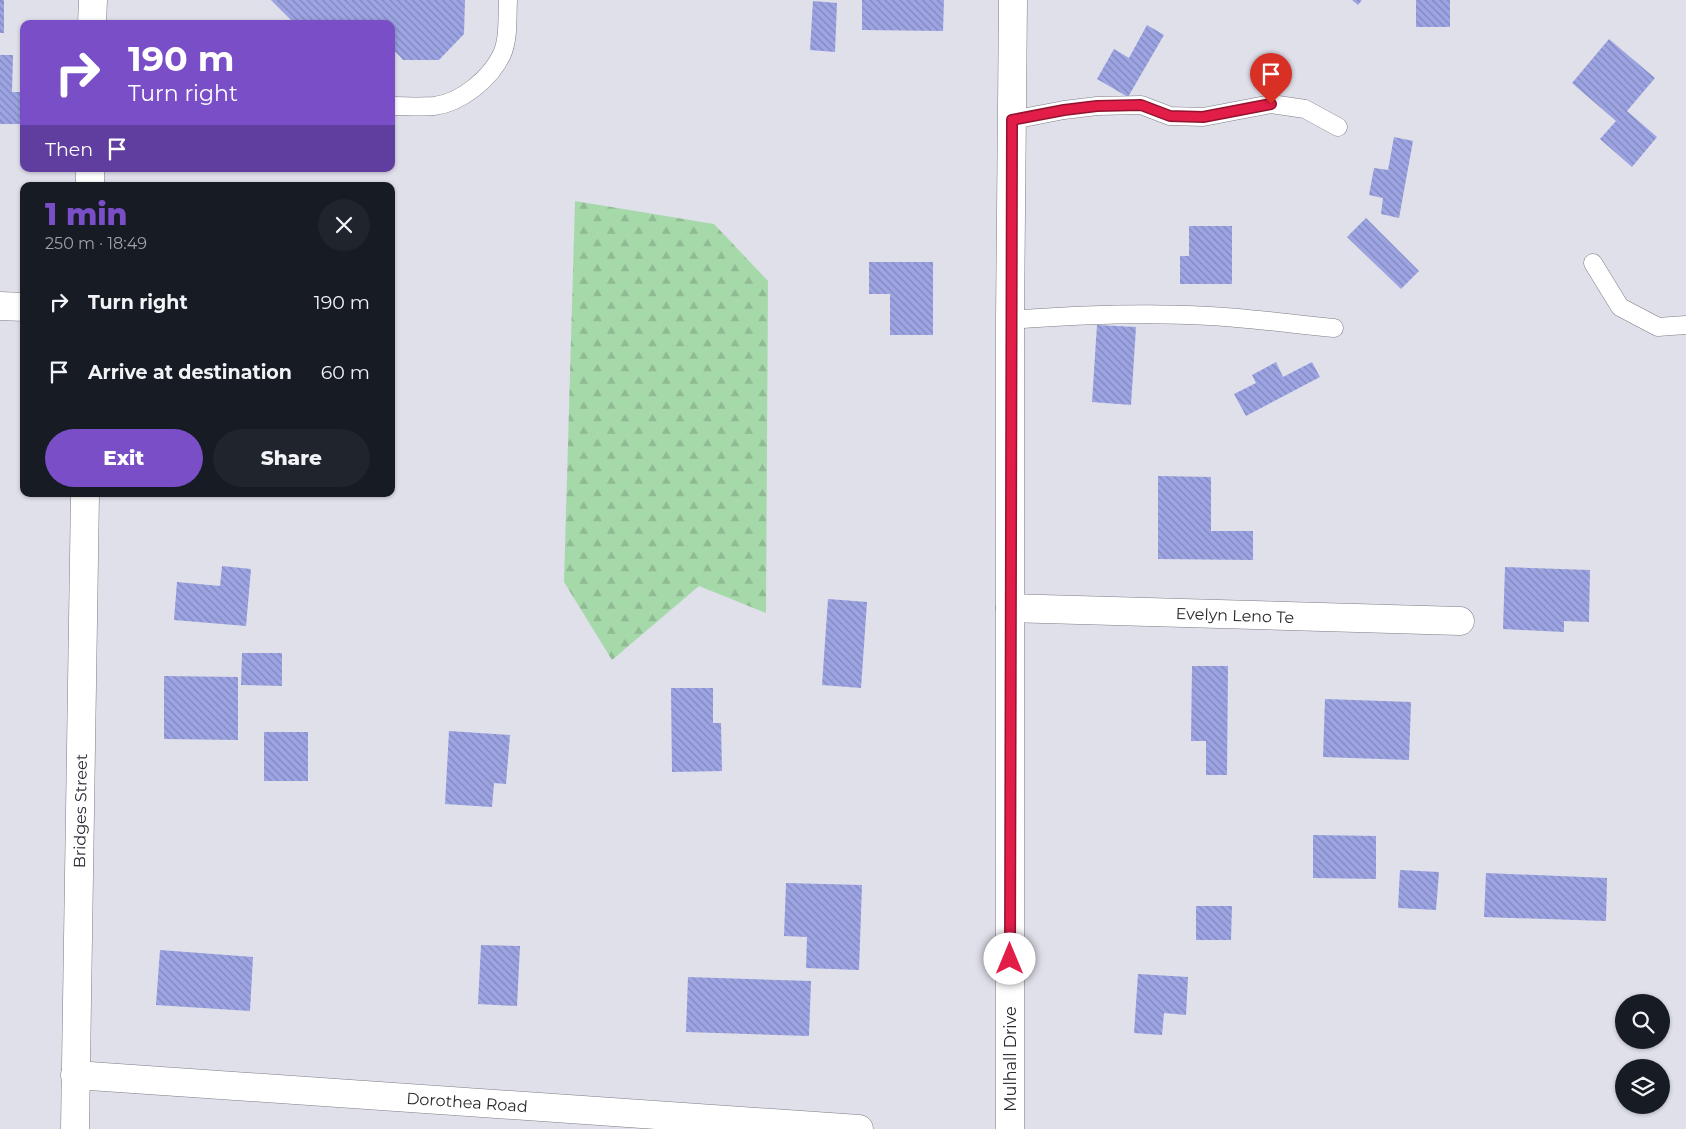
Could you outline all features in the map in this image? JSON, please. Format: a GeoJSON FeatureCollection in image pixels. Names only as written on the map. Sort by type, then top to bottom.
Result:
{"type":"FeatureCollection","features":[{"type":"Feature","properties":{"kind":"street"},"geometry":{"type":"LineString","coordinates":[[92,20],[93,0]]}},
{"type":"Feature","properties":{"kind":"street","name":"Mulhall Drive"},"geometry":{"type":"LineString","coordinates":[[1010,1129],[1010,320],[1013,0]]}},
{"type":"Feature","properties":{"kind":"street"},"geometry":{"type":"LineString","coordinates":[[0,306],[20,307]]}},
{"type":"Feature","properties":{"kind":"street","name":"Bridges Street"},"geometry":{"type":"LineString","coordinates":[[75,1129],[85,497]]}},
{"type":"Feature","properties":{"kind":"street","name":"Evelyn Leno Te"},"geometry":{"type":"LineString","coordinates":[[1010,608],[1460,621]]}},
{"type":"Feature","properties":{"kind":"street","name":"Dorothea Road"},"geometry":{"type":"LineString","coordinates":[[75,1075],[859,1129]]}},
{"type":"Feature","properties":{"kind":"lane"},"geometry":{"type":"LineString","coordinates":[[395,106],[436,106],[458,98],[476,87],[490,72],[503,53],[507,30],[508,0]]}},
{"type":"Feature","properties":{"kind":"lane"},"geometry":{"type":"LineString","coordinates":[[1012,120],[1097,106],[1141,105],[1170,116],[1203,117],[1271,104],[1305,109],[1338,127]]}},
{"type":"Feature","properties":{"kind":"lane"},"geometry":{"type":"LineString","coordinates":[[1593,263],[1620,308],[1658,328],[1686,325]]}},
{"type":"Feature","properties":{"kind":"lane"},"geometry":{"type":"LineString","coordinates":[[1010,320],[1075,315],[1168,314],[1240,318],[1334,328]]}},
{"type":"Feature","properties":{"kind":"green space"},"geometry":{"type":"Polygon","coordinates":[[[575,201],[714,224],[768,281],[766,613],[699,586],[612,660],[564,582],[575,201]]]}},
{"type":"Feature","properties":{"kind":"building"},"geometry":{"type":"Polygon","coordinates":[[[0,0],[4,0],[4,33],[0,33],[0,0]]]}},
{"type":"Feature","properties":{"kind":"building"},"geometry":{"type":"Polygon","coordinates":[[[271,0],[465,0],[464,34],[439,60],[403,60],[395,51],[395,20],[291,20],[271,0]]]}},
{"type":"Feature","properties":{"kind":"building"},"geometry":{"type":"Polygon","coordinates":[[[862,0],[944,0],[943,31],[862,30],[862,0]]]}},
{"type":"Feature","properties":{"kind":"building"},"geometry":{"type":"Polygon","coordinates":[[[1352,0],[1362,0],[1358,5],[1352,0]]]}},
{"type":"Feature","properties":{"kind":"building"},"geometry":{"type":"Polygon","coordinates":[[[1416,0],[1450,0],[1450,27],[1416,27],[1416,0]]]}},
{"type":"Feature","properties":{"kind":"building"},"geometry":{"type":"Polygon","coordinates":[[[813,1],[837,3],[835,52],[810,50],[813,1]]]}},
{"type":"Feature","properties":{"kind":"building"},"geometry":{"type":"Polygon","coordinates":[[[1147,25],[1164,35],[1128,97],[1097,79],[1114,49],[1129,58],[1147,25]]]}},
{"type":"Feature","properties":{"kind":"building"},"geometry":{"type":"Polygon","coordinates":[[[1609,39],[1655,78],[1627,111],[1657,137],[1632,167],[1600,139],[1616,121],[1572,83],[1609,39]]]}},
{"type":"Feature","properties":{"kind":"building"},"geometry":{"type":"Polygon","coordinates":[[[0,55],[13,55],[12,92],[20,92],[20,124],[0,124],[0,55]]]}},
{"type":"Feature","properties":{"kind":"building"},"geometry":{"type":"Polygon","coordinates":[[[1394,137],[1413,141],[1399,218],[1381,214],[1383,198],[1369,195],[1374,168],[1388,170],[1394,137]]]}},
{"type":"Feature","properties":{"kind":"building"},"geometry":{"type":"Polygon","coordinates":[[[1366,218],[1419,271],[1401,289],[1347,237],[1366,218]]]}},
{"type":"Feature","properties":{"kind":"building"},"geometry":{"type":"Polygon","coordinates":[[[1189,226],[1232,226],[1232,284],[1180,284],[1180,256],[1189,256],[1189,226]]]}},
{"type":"Feature","properties":{"kind":"building"},"geometry":{"type":"Polygon","coordinates":[[[869,262],[933,262],[933,335],[890,335],[890,294],[869,294],[869,262]]]}},
{"type":"Feature","properties":{"kind":"building"},"geometry":{"type":"Polygon","coordinates":[[[1097,325],[1136,327],[1131,405],[1092,402],[1097,325]]]}},
{"type":"Feature","properties":{"kind":"building"},"geometry":{"type":"Polygon","coordinates":[[[1276,362],[1283,377],[1312,362],[1320,377],[1246,416],[1234,394],[1256,383],[1252,375],[1276,362]]]}},
{"type":"Feature","properties":{"kind":"building"},"geometry":{"type":"Polygon","coordinates":[[[1158,476],[1211,477],[1211,531],[1253,531],[1253,560],[1158,559],[1158,476]]]}},
{"type":"Feature","properties":{"kind":"building"},"geometry":{"type":"Polygon","coordinates":[[[222,566],[251,569],[246,626],[174,620],[177,582],[220,586],[222,566]]]}},
{"type":"Feature","properties":{"kind":"building"},"geometry":{"type":"Polygon","coordinates":[[[1505,567],[1590,570],[1589,622],[1564,621],[1564,632],[1503,629],[1505,567]]]}},
{"type":"Feature","properties":{"kind":"building"},"geometry":{"type":"Polygon","coordinates":[[[828,599],[867,602],[861,688],[822,685],[828,599]]]}},
{"type":"Feature","properties":{"kind":"building"},"geometry":{"type":"Polygon","coordinates":[[[242,653],[282,653],[282,686],[241,685],[242,653]]]}},
{"type":"Feature","properties":{"kind":"building"},"geometry":{"type":"Polygon","coordinates":[[[1192,666],[1228,666],[1227,775],[1206,775],[1206,741],[1191,741],[1192,666]]]}},
{"type":"Feature","properties":{"kind":"building"},"geometry":{"type":"Polygon","coordinates":[[[164,676],[238,677],[238,740],[164,739],[164,676]]]}},
{"type":"Feature","properties":{"kind":"building"},"geometry":{"type":"Polygon","coordinates":[[[671,688],[713,688],[713,723],[721,723],[722,771],[672,772],[671,688]]]}},
{"type":"Feature","properties":{"kind":"building"},"geometry":{"type":"Polygon","coordinates":[[[1325,699],[1411,702],[1409,760],[1323,757],[1325,699]]]}},
{"type":"Feature","properties":{"kind":"building"},"geometry":{"type":"Polygon","coordinates":[[[449,731],[510,735],[506,784],[494,783],[492,807],[445,804],[449,731]]]}},
{"type":"Feature","properties":{"kind":"building"},"geometry":{"type":"Polygon","coordinates":[[[264,732],[308,732],[308,781],[264,781],[264,732]]]}},
{"type":"Feature","properties":{"kind":"building"},"geometry":{"type":"Polygon","coordinates":[[[1313,835],[1376,836],[1376,879],[1313,878],[1313,835]]]}},
{"type":"Feature","properties":{"kind":"building"},"geometry":{"type":"Polygon","coordinates":[[[1400,870],[1439,872],[1436,910],[1398,908],[1400,870]]]}},
{"type":"Feature","properties":{"kind":"building"},"geometry":{"type":"Polygon","coordinates":[[[1486,873],[1607,878],[1606,921],[1484,917],[1486,873]]]}},
{"type":"Feature","properties":{"kind":"building"},"geometry":{"type":"Polygon","coordinates":[[[786,883],[862,885],[859,970],[806,968],[807,937],[784,936],[786,883]]]}},
{"type":"Feature","properties":{"kind":"building"},"geometry":{"type":"Polygon","coordinates":[[[1196,906],[1232,906],[1231,940],[1196,940],[1196,906]]]}},
{"type":"Feature","properties":{"kind":"building"},"geometry":{"type":"Polygon","coordinates":[[[481,945],[520,946],[517,1006],[478,1004],[481,945]]]}},
{"type":"Feature","properties":{"kind":"building"},"geometry":{"type":"Polygon","coordinates":[[[160,950],[253,957],[250,1011],[156,1005],[160,950]]]}},
{"type":"Feature","properties":{"kind":"building"},"geometry":{"type":"Polygon","coordinates":[[[1138,974],[1188,977],[1186,1015],[1164,1013],[1162,1035],[1134,1033],[1138,974]]]}},
{"type":"Feature","properties":{"kind":"building"},"geometry":{"type":"Polygon","coordinates":[[[688,977],[811,981],[809,1036],[686,1032],[688,977]]]}},
{"type":"Feature","properties":{"kind":"route"},"geometry":{"type":"LineString","coordinates":[[1010,959],[1010,320],[1012,120],[1097,106],[1141,105],[1170,116],[1203,117],[1271,104]]}}]}
